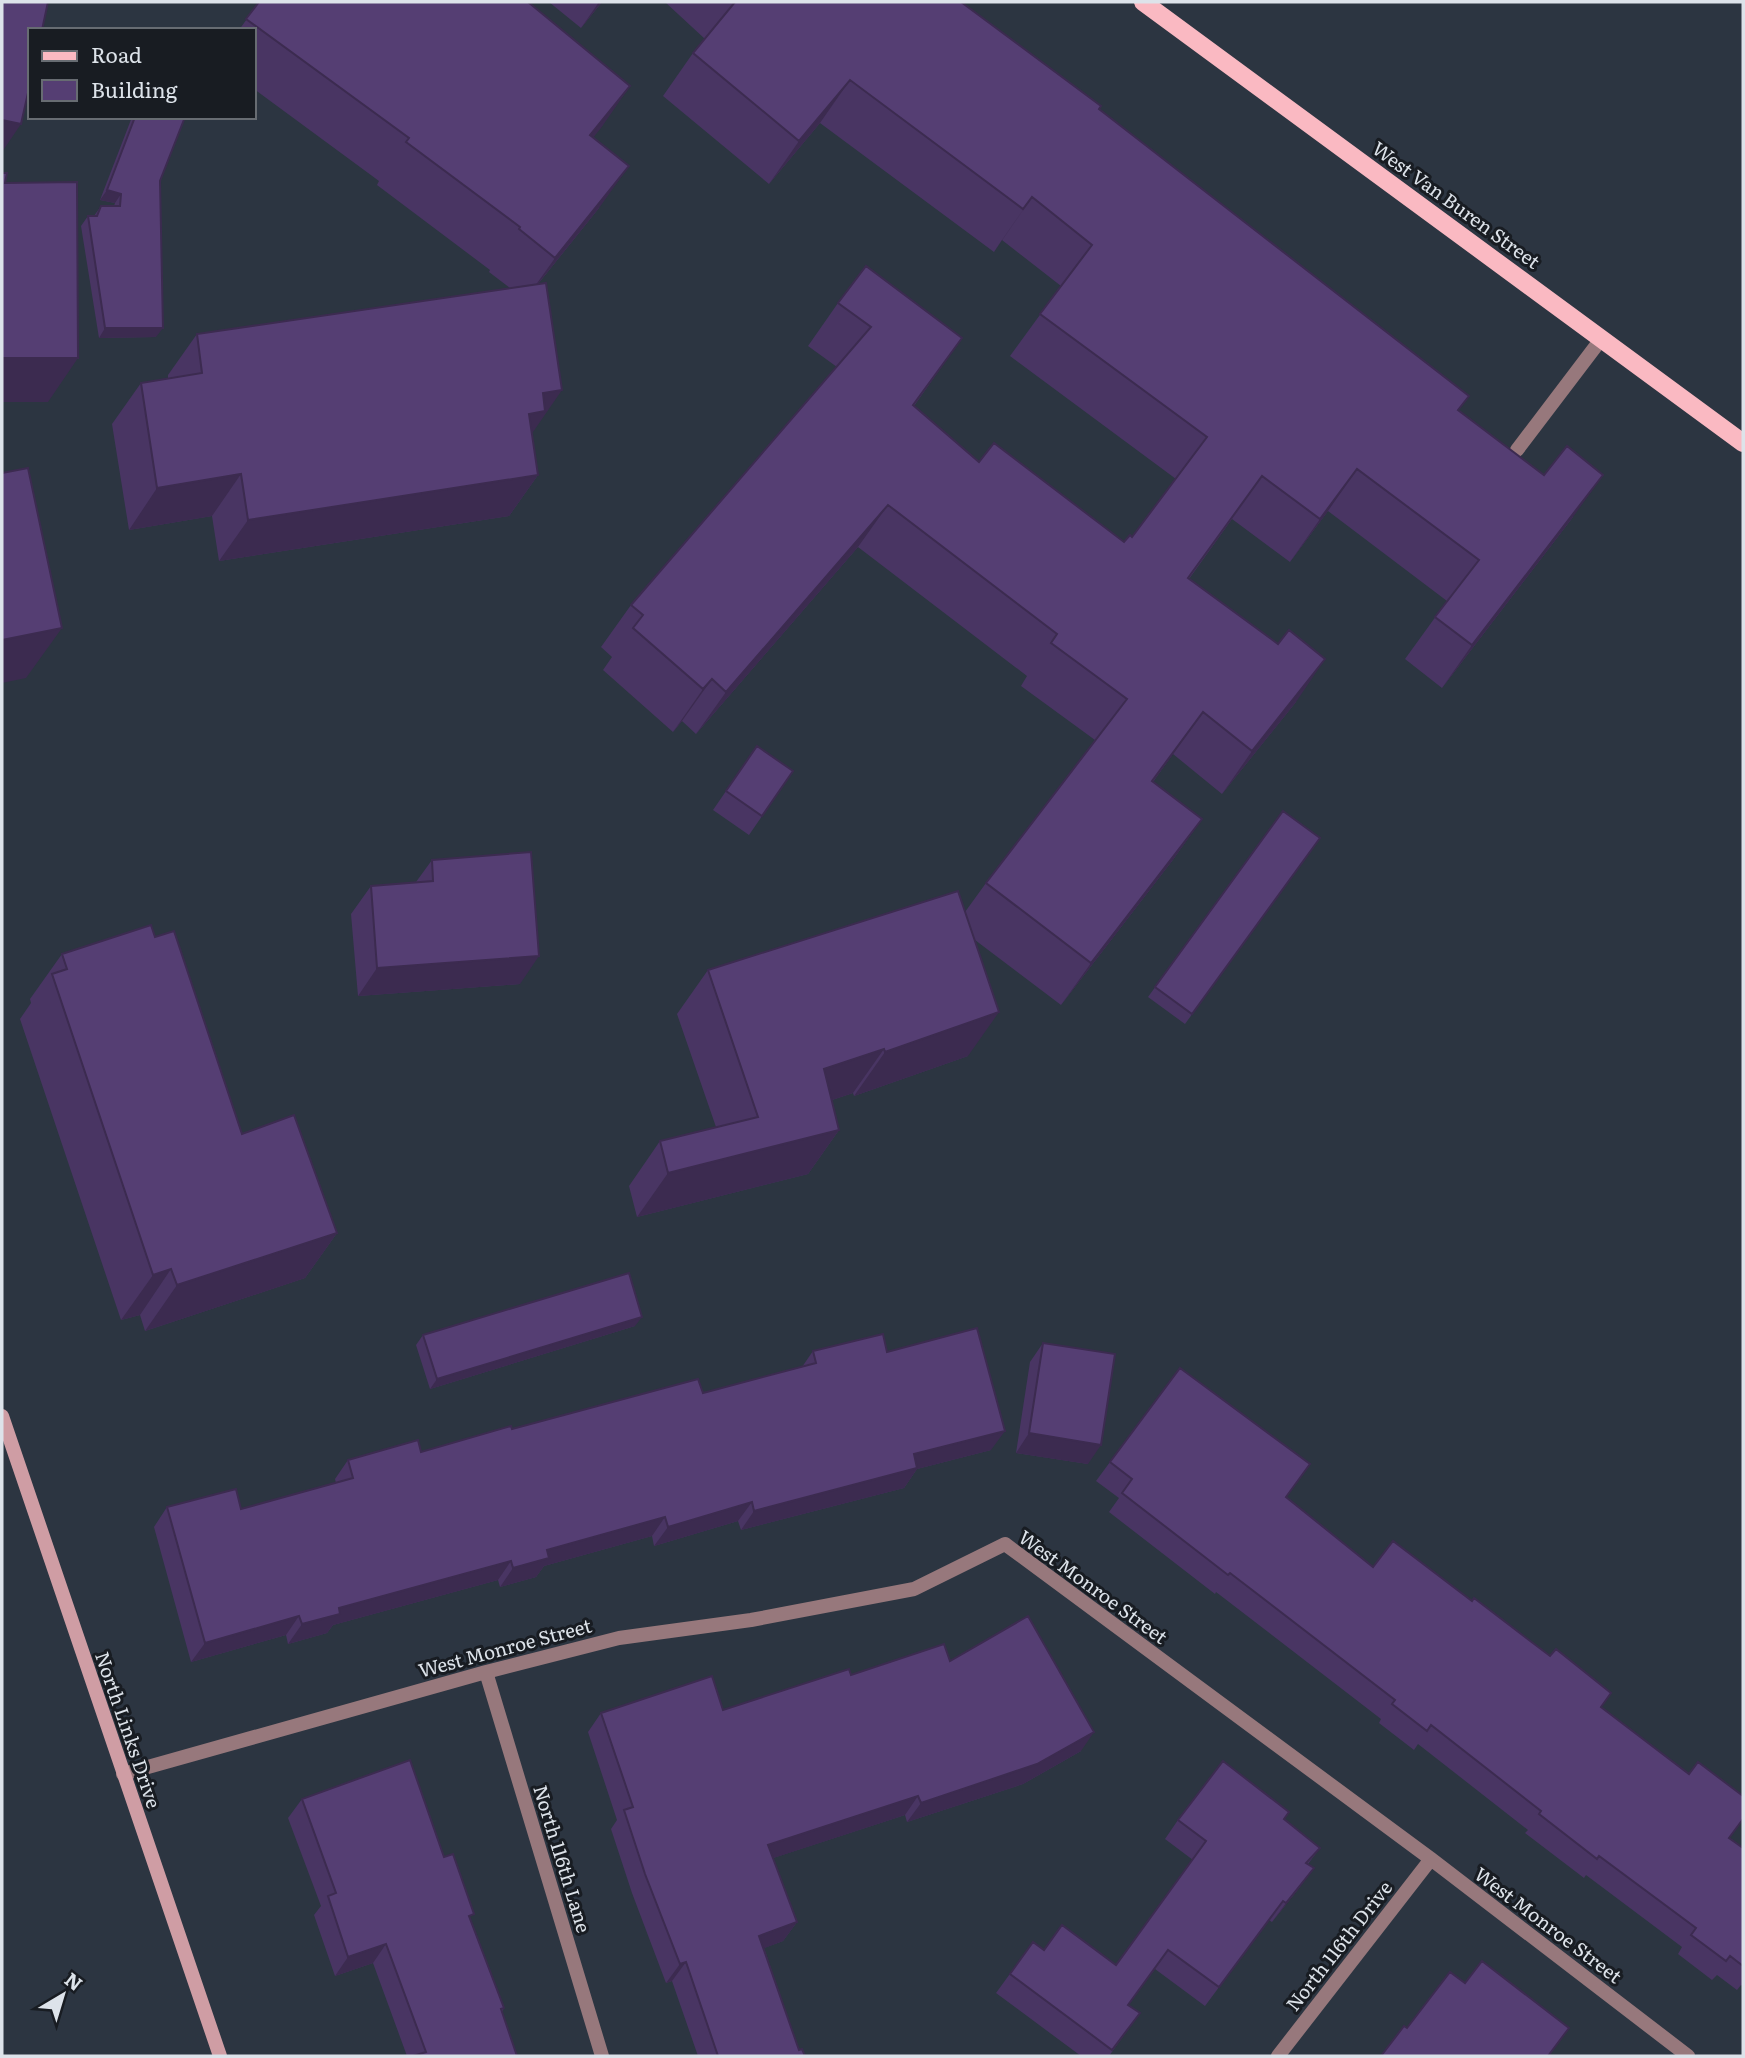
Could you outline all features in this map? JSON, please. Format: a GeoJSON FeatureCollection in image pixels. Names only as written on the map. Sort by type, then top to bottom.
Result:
{"type":"FeatureCollection","features":[{"type":"Feature","properties":{"kind":"main road","name":"West Van Buren Street"},"geometry":{"type":"LineString","coordinates":[[1143,2],[1743,443]]}},
{"type":"Feature","properties":{"kind":"street"},"geometry":{"type":"LineString","coordinates":[[1517,450],[1602,338]]}},
{"type":"Feature","properties":{"kind":"street","name":"North Links Drive"},"geometry":{"type":"LineString","coordinates":[[2,1416],[220,2056]]}},
{"type":"Feature","properties":{"kind":"street","name":"West Monroe Street"},"geometry":{"type":"LineString","coordinates":[[123,1774],[486,1672],[619,1638],[751,1620],[914,1589],[1005,1544],[1431,1859],[1688,2056]]}},
{"type":"Feature","properties":{"kind":"street","name":"North 116th Lane"},"geometry":{"type":"LineString","coordinates":[[486,1672],[602,2056]]}},
{"type":"Feature","properties":{"kind":"street","name":"North 116th Drive"},"geometry":{"type":"LineString","coordinates":[[1278,2056],[1431,1859]]}},
{"type":"Feature","properties":{"kind":"building"},"geometry":{"type":"Polygon","coordinates":[[[2,2],[48,2],[42,28],[28,28],[28,93],[21,124],[2,120],[2,2]]]}},
{"type":"Feature","properties":{"kind":"building"},"geometry":{"type":"Polygon","coordinates":[[[259,2],[528,2],[630,86],[590,135],[629,166],[555,258],[519,229],[520,227],[406,142],[409,138],[246,19],[259,2]]]}},
{"type":"Feature","properties":{"kind":"building"},"geometry":{"type":"Polygon","coordinates":[[[735,2],[961,2],[1101,106],[1099,109],[1469,396],[1458,410],[1544,475],[1567,446],[1603,475],[1472,645],[1435,617],[1479,560],[1357,469],[1320,519],[1262,476],[1188,578],[1278,644],[1289,630],[1325,659],[1252,751],[1203,712],[1152,781],[1202,819],[1091,963],[986,883],[1127,699],[1051,643],[1057,634],[888,505],[726,692],[712,679],[703,689],[633,628],[643,615],[631,605],[871,327],[838,303],[866,266],[962,338],[913,405],[979,462],[994,443],[1124,542],[1130,535],[1132,537],[1207,437],[1040,314],[1092,245],[1032,197],[1023,209],[850,80],[799,141],[693,53],[735,2]]]}},
{"type":"Feature","properties":{"kind":"building"},"geometry":{"type":"Polygon","coordinates":[[[134,119],[184,119],[160,181],[163,328],[105,328],[88,216],[97,216],[101,206],[120,206],[121,194],[107,190],[134,119]]]}},
{"type":"Feature","properties":{"kind":"building"},"geometry":{"type":"Polygon","coordinates":[[[2,173],[7,173],[5,183],[77,182],[78,358],[2,358],[2,173]]]}},
{"type":"Feature","properties":{"kind":"building"},"geometry":{"type":"Polygon","coordinates":[[[546,283],[562,390],[543,393],[545,411],[529,414],[538,475],[248,520],[241,474],[157,488],[141,383],[202,373],[197,334],[546,283]]]}},
{"type":"Feature","properties":{"kind":"building"},"geometry":{"type":"Polygon","coordinates":[[[28,468],[62,628],[2,640],[2,473],[28,468]]]}},
{"type":"Feature","properties":{"kind":"building"},"geometry":{"type":"Polygon","coordinates":[[[757,746],[793,771],[762,816],[726,791],[757,746]]]}},
{"type":"Feature","properties":{"kind":"building"},"geometry":{"type":"Polygon","coordinates":[[[1283,811],[1320,838],[1192,1014],[1155,987],[1283,811]]]}},
{"type":"Feature","properties":{"kind":"building"},"geometry":{"type":"Polygon","coordinates":[[[531,852],[539,956],[377,968],[371,886],[433,881],[432,860],[531,852]]]}},
{"type":"Feature","properties":{"kind":"building"},"geometry":{"type":"Polygon","coordinates":[[[958,891],[999,1012],[885,1052],[884,1049],[824,1069],[839,1130],[668,1173],[660,1141],[758,1117],[708,970],[958,891]]]}},
{"type":"Feature","properties":{"kind":"building"},"geometry":{"type":"Polygon","coordinates":[[[151,925],[155,937],[174,931],[242,1134],[294,1115],[337,1233],[177,1285],[171,1269],[153,1275],[52,974],[67,969],[62,954],[151,925]]]}},
{"type":"Feature","properties":{"kind":"building"},"geometry":{"type":"Polygon","coordinates":[[[629,1273],[642,1317],[437,1379],[423,1335],[629,1273]]]}},
{"type":"Feature","properties":{"kind":"building"},"geometry":{"type":"Polygon","coordinates":[[[977,1328],[1005,1431],[914,1454],[917,1468],[754,1511],[752,1502],[668,1527],[665,1517],[547,1550],[549,1558],[513,1568],[511,1561],[339,1608],[340,1614],[302,1624],[299,1616],[205,1643],[167,1507],[236,1489],[241,1509],[353,1478],[348,1460],[418,1440],[421,1452],[511,1426],[512,1429],[698,1379],[703,1393],[816,1363],[813,1351],[883,1334],[887,1352],[977,1328]]]}},
{"type":"Feature","properties":{"kind":"building"},"geometry":{"type":"Polygon","coordinates":[[[1043,1343],[1115,1354],[1101,1445],[1029,1433],[1043,1343]]]}},
{"type":"Feature","properties":{"kind":"building"},"geometry":{"type":"Polygon","coordinates":[[[1180,1368],[1310,1464],[1286,1497],[1373,1567],[1393,1541],[1550,1656],[1556,1649],[1611,1693],[1601,1707],[1689,1774],[1698,1762],[1743,1796],[1743,1819],[1729,1838],[1743,1848],[1743,1966],[1730,1956],[1726,1961],[1691,1935],[1696,1928],[1599,1856],[1597,1859],[1539,1814],[1541,1811],[1431,1725],[1427,1731],[1392,1704],[1395,1700],[1122,1493],[1132,1479],[1110,1462],[1180,1368]]]}},
{"type":"Feature","properties":{"kind":"building"},"geometry":{"type":"Polygon","coordinates":[[[1028,1616],[1094,1732],[1037,1764],[921,1803],[918,1796],[768,1845],[797,1922],[759,1936],[799,2050],[802,2049],[805,2056],[718,2056],[686,1962],[680,1964],[645,1874],[624,1810],[633,1807],[601,1713],[712,1676],[723,1710],[849,1669],[851,1675],[944,1644],[950,1661],[1028,1616]]]}},
{"type":"Feature","properties":{"kind":"building"},"geometry":{"type":"Polygon","coordinates":[[[410,1760],[444,1857],[453,1854],[474,1914],[469,1916],[504,2008],[501,2009],[517,2056],[413,2056],[426,2052],[386,1944],[348,1957],[328,1896],[336,1893],[302,1799],[410,1760]]]}},
{"type":"Feature","properties":{"kind":"building"},"geometry":{"type":"Polygon","coordinates":[[[1223,1761],[1289,1812],[1284,1819],[1320,1848],[1306,1863],[1314,1868],[1286,1903],[1283,1901],[1219,1987],[1168,1950],[1128,2005],[1140,2013],[1112,2050],[1010,1974],[1033,1942],[1044,1950],[1062,1925],[1116,1965],[1206,1841],[1178,1820],[1223,1761]]]}},
{"type":"Feature","properties":{"kind":"building"},"geometry":{"type":"Polygon","coordinates":[[[1482,1961],[1569,2028],[1548,2056],[1381,2056],[1404,2026],[1407,2028],[1450,1972],[1465,1983],[1482,1961]]]}}]}
